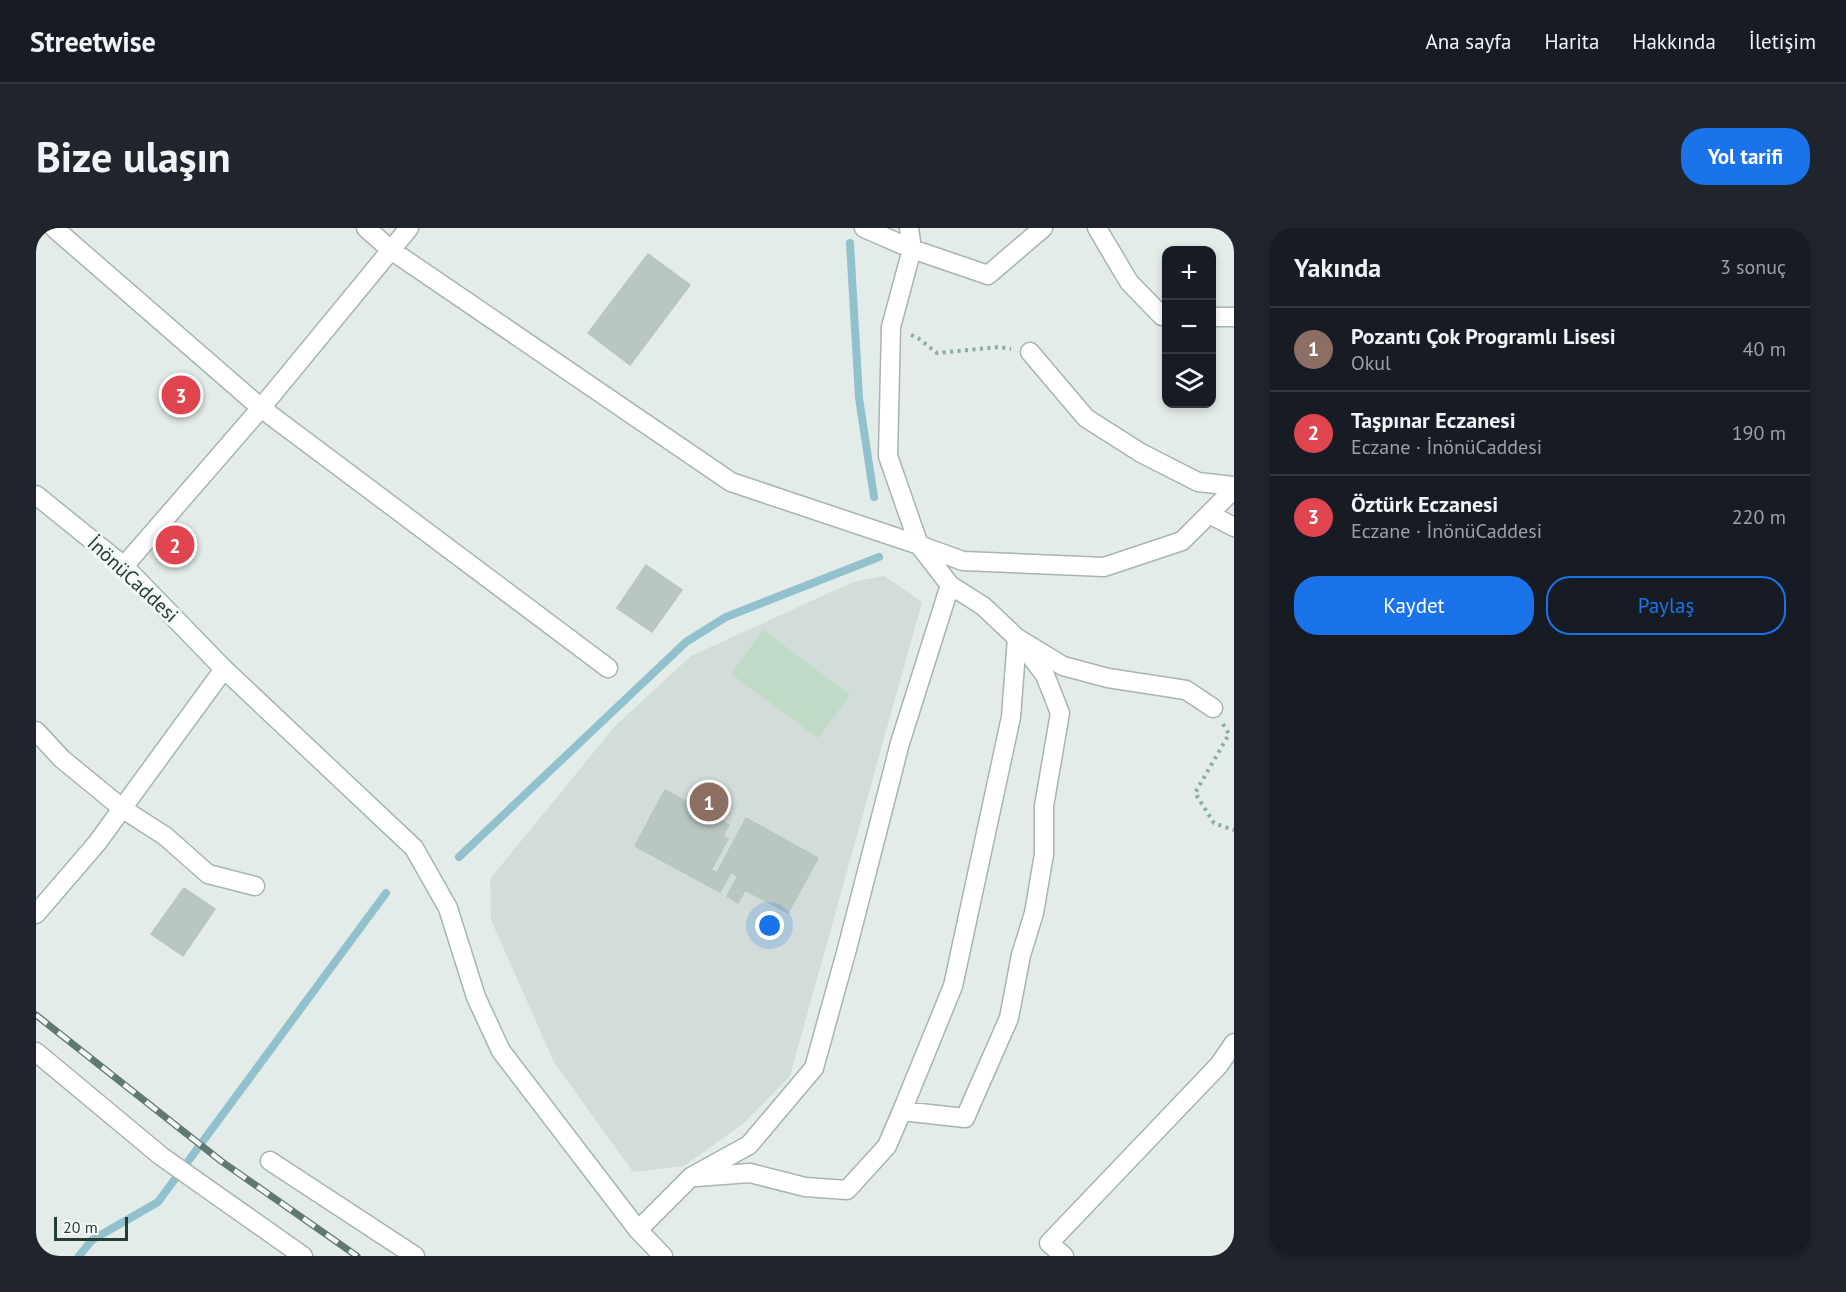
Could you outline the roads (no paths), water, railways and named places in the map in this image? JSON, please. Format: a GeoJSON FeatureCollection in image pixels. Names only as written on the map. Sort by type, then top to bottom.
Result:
{"type":"FeatureCollection","features":[{"type":"Feature","properties":{"kind":"street"},"geometry":{"type":"LineString","coordinates":[[54,228],[261,408],[608,668]]}},
{"type":"Feature","properties":{"kind":"street"},"geometry":{"type":"LineString","coordinates":[[366,228],[391,250],[731,482],[963,561],[1104,567],[1182,540],[1234,488]]}},
{"type":"Feature","properties":{"kind":"street"},"geometry":{"type":"LineString","coordinates":[[124,566],[261,408],[410,228]]}},
{"type":"Feature","properties":{"kind":"street"},"geometry":{"type":"LineString","coordinates":[[864,228],[912,249],[988,275],[1043,228]]}},
{"type":"Feature","properties":{"kind":"street"},"geometry":{"type":"LineString","coordinates":[[902,1111],[965,1118],[1009,1018],[1021,955],[1035,913],[1044,854],[1044,806],[1059,713],[1045,675],[1017,638],[983,606],[950,585],[919,545],[888,456],[891,327],[912,249],[909,228]]}},
{"type":"Feature","properties":{"kind":"street"},"geometry":{"type":"LineString","coordinates":[[1096,228],[1129,282],[1162,316]]}},
{"type":"Feature","properties":{"kind":"street"},"geometry":{"type":"LineString","coordinates":[[1216,317],[1234,317]]}},
{"type":"Feature","properties":{"kind":"street"},"geometry":{"type":"LineString","coordinates":[[1030,352],[1086,418],[1141,453],[1198,482],[1234,488]]}},
{"type":"Feature","properties":{"kind":"street","name":"İnönüCaddesi"},"geometry":{"type":"LineString","coordinates":[[36,495],[124,566],[224,669],[414,848],[448,908],[476,997],[501,1051],[638,1230],[663,1256]]}},
{"type":"Feature","properties":{"kind":"street"},"geometry":{"type":"LineString","coordinates":[[1209,514],[1234,527]]}},
{"type":"Feature","properties":{"kind":"street"},"geometry":{"type":"LineString","coordinates":[[638,1230],[691,1177],[749,1145],[814,1068],[900,743],[950,585]]}},
{"type":"Feature","properties":{"kind":"street"},"geometry":{"type":"LineString","coordinates":[[1017,638],[1063,666],[1108,678],[1186,690],[1213,708]]}},
{"type":"Feature","properties":{"kind":"street"},"geometry":{"type":"LineString","coordinates":[[691,1177],[750,1173],[806,1187],[847,1190],[887,1146],[953,986],[1011,717],[1017,638]]}},
{"type":"Feature","properties":{"kind":"street"},"geometry":{"type":"LineString","coordinates":[[36,914],[98,843],[224,669]]}},
{"type":"Feature","properties":{"kind":"street"},"geometry":{"type":"LineString","coordinates":[[36,731],[62,759],[123,809],[165,836],[208,874],[255,886]]}},
{"type":"Feature","properties":{"kind":"street"},"geometry":{"type":"LineString","coordinates":[[1064,1256],[1049,1243],[1212,1073],[1234,1043]]}},
{"type":"Feature","properties":{"kind":"street"},"geometry":{"type":"LineString","coordinates":[[36,1052],[161,1156],[303,1256]]}},
{"type":"Feature","properties":{"kind":"street"},"geometry":{"type":"LineString","coordinates":[[270,1161],[415,1256]]}},
{"type":"Feature","properties":{"kind":"waterway"},"geometry":{"type":"LineString","coordinates":[[850,243],[859,398],[874,497]]}},
{"type":"Feature","properties":{"kind":"waterway"},"geometry":{"type":"LineString","coordinates":[[459,857],[686,642],[726,617],[879,557]]}},
{"type":"Feature","properties":{"kind":"waterway"},"geometry":{"type":"LineString","coordinates":[[79,1256],[92,1240],[158,1202],[386,893]]}},
{"type":"Feature","properties":{"kind":"railway"},"geometry":{"type":"LineString","coordinates":[[36,1015],[221,1161],[357,1256]]}},
{"type":"Feature","properties":{"kind":"place","name":"Öztürk Eczanesi"},"geometry":{"type":"Point","coordinates":[181,395]}},
{"type":"Feature","properties":{"kind":"place","name":"Taşpınar Eczanesi"},"geometry":{"type":"Point","coordinates":[175,545]}},
{"type":"Feature","properties":{"kind":"place","name":"Pozantı Çok Programlı Lisesi"},"geometry":{"type":"Point","coordinates":[709,802]}}]}
